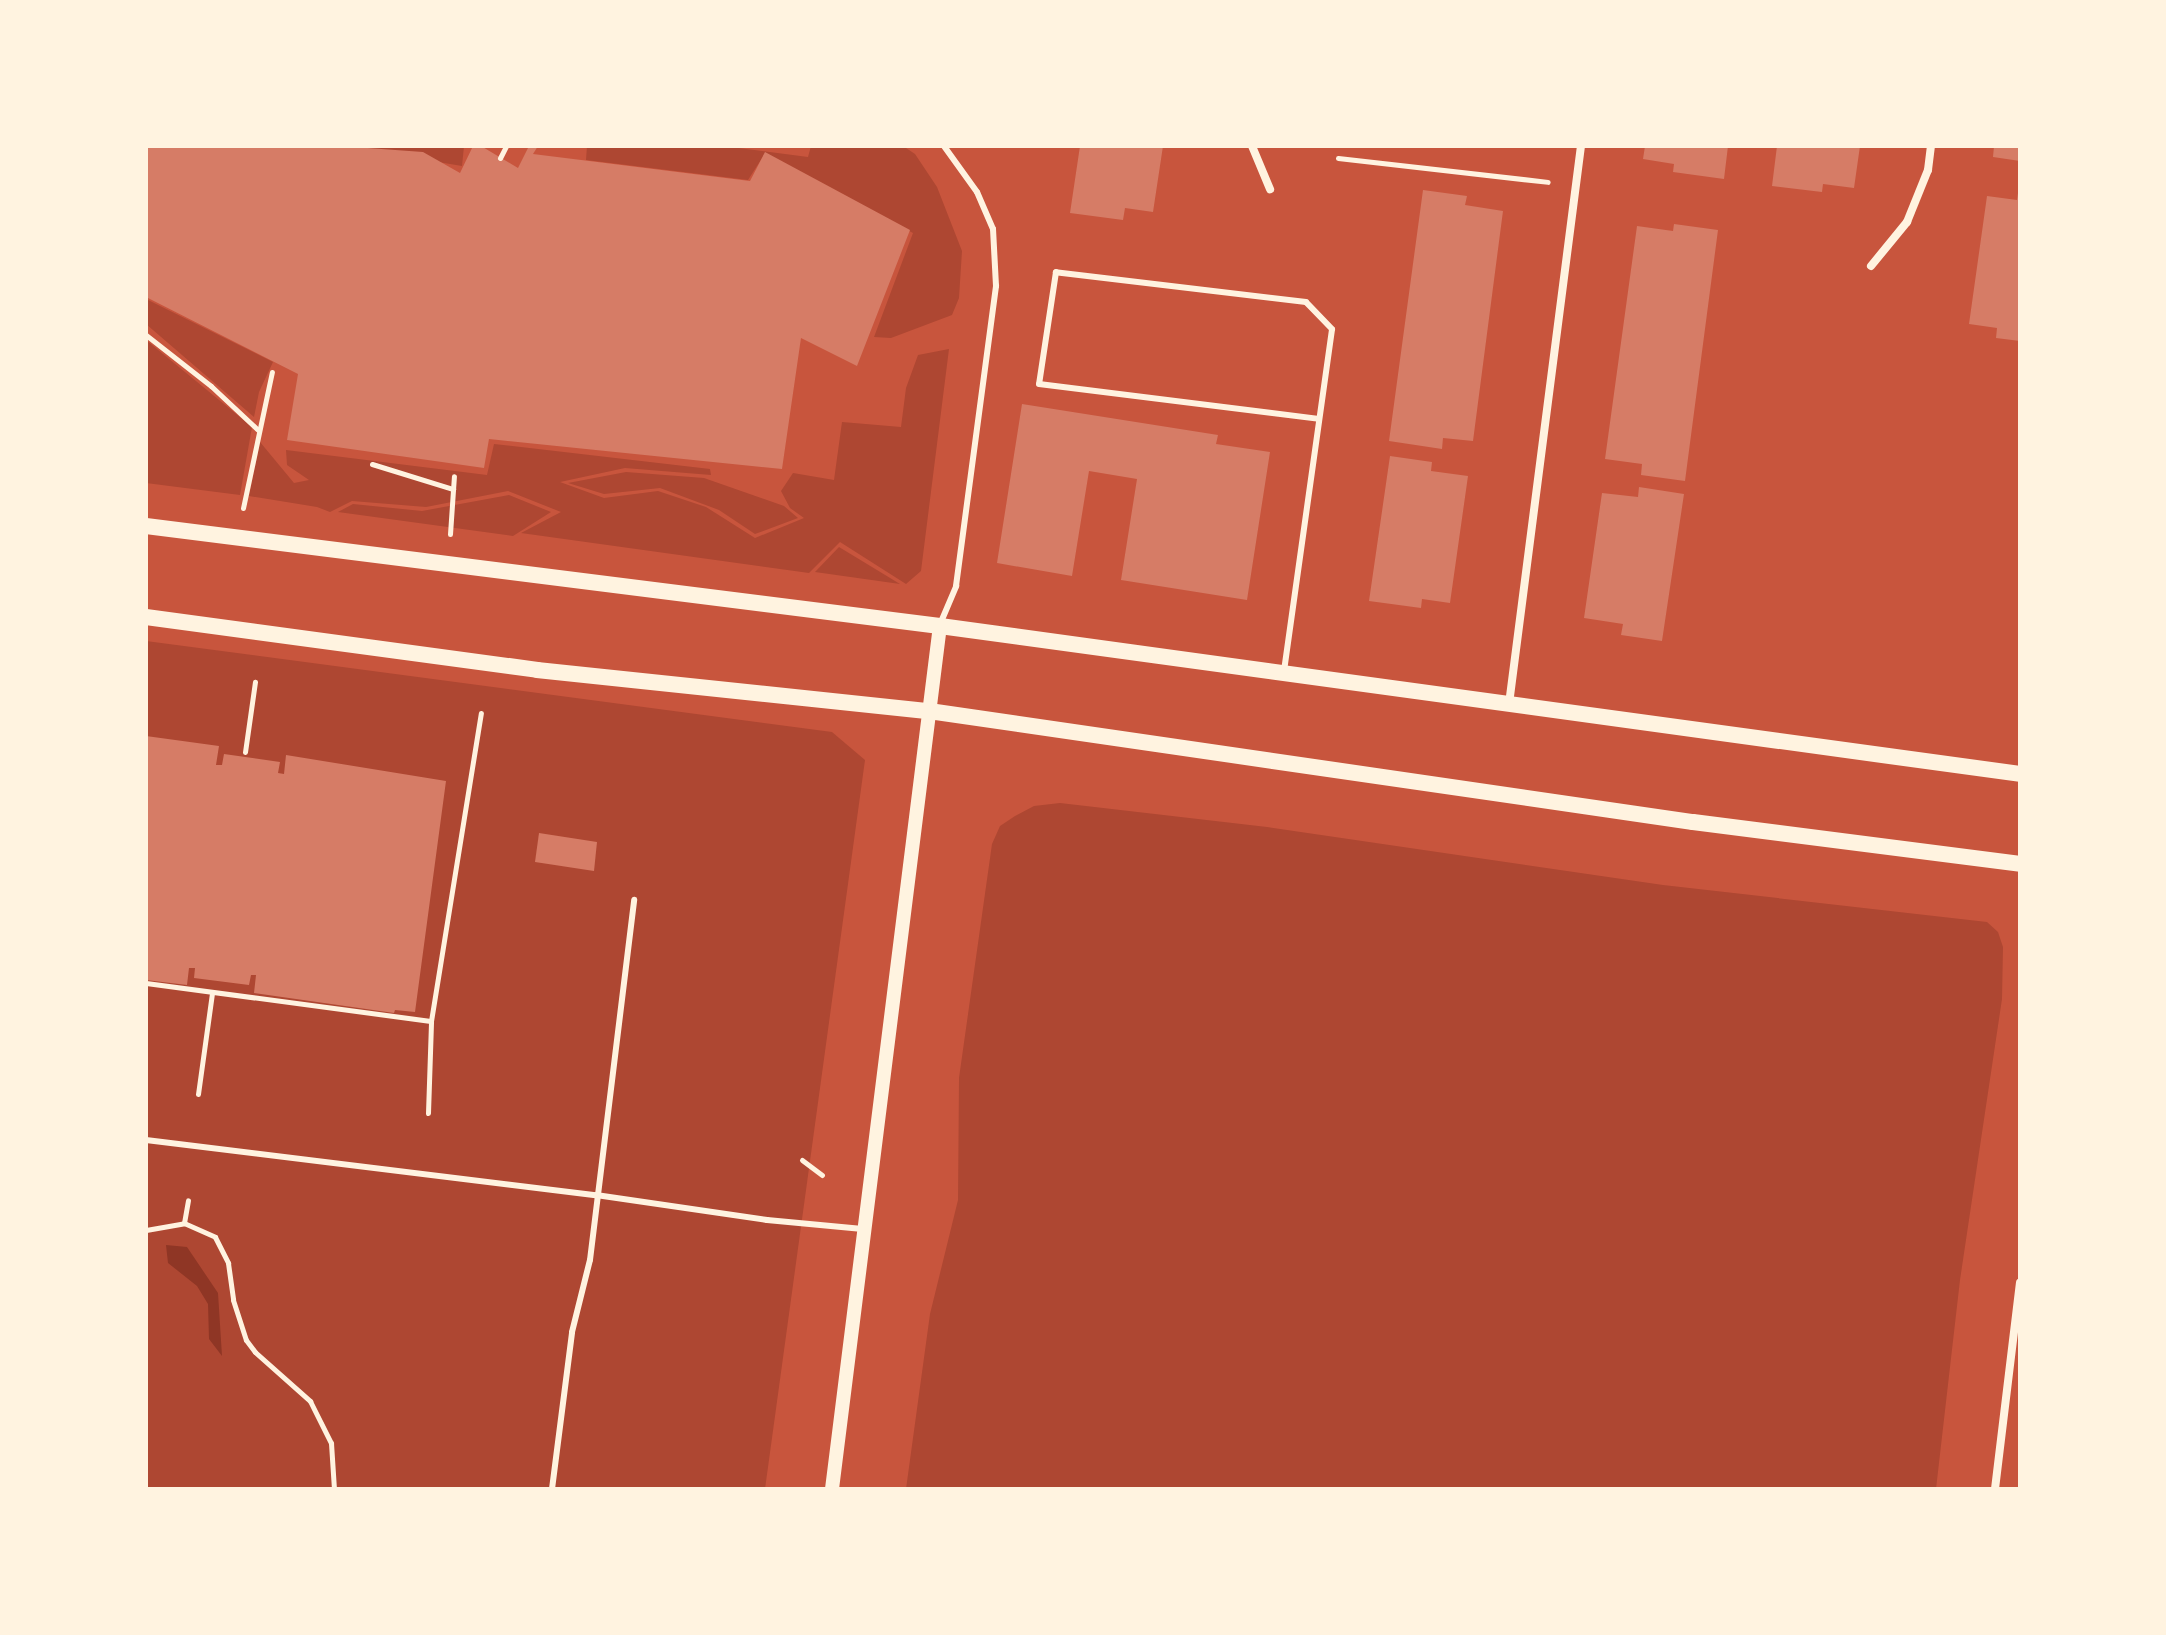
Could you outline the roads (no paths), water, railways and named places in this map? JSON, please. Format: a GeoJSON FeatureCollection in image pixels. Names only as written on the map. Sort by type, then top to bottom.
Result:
{"type":"FeatureCollection","features":[{"type":"Feature","properties":{"kind":"main road"},"geometry":{"type":"LineString","coordinates":[[146,526],[940,626],[2020,774]]}},
{"type":"Feature","properties":{"kind":"main road"},"geometry":{"type":"LineString","coordinates":[[146,617],[537,670],[929,711],[1693,822],[2020,864]]}},
{"type":"Feature","properties":{"kind":"street"},"geometry":{"type":"LineString","coordinates":[[1252,146],[1270,189]]}},
{"type":"Feature","properties":{"kind":"street"},"geometry":{"type":"LineString","coordinates":[[1509,706],[1581,146]]}},
{"type":"Feature","properties":{"kind":"street"},"geometry":{"type":"LineString","coordinates":[[1871,266],[1907,222],[1928,170],[1931,146]]}},
{"type":"Feature","properties":{"kind":"street"},"geometry":{"type":"LineString","coordinates":[[832,1489],[867,1229],[940,626]]}},
{"type":"Feature","properties":{"kind":"street"},"geometry":{"type":"LineString","coordinates":[[1995,1489],[2020,1283]]}},
{"type":"Feature","properties":{"kind":"lane"},"geometry":{"type":"LineString","coordinates":[[940,626],[956,586],[996,286],[993,229],[977,192],[944,146]]}},
{"type":"Feature","properties":{"kind":"lane"},"geometry":{"type":"LineString","coordinates":[[1283,674],[1332,329],[1306,302],[1056,272],[1039,384],[1319,419]]}},
{"type":"Feature","properties":{"kind":"lane"},"geometry":{"type":"LineString","coordinates":[[552,1489],[572,1332],[590,1260],[634,900]]}},
{"type":"Feature","properties":{"kind":"lane"},"geometry":{"type":"LineString","coordinates":[[147,1138],[767,1220],[867,1229]]}}]}
